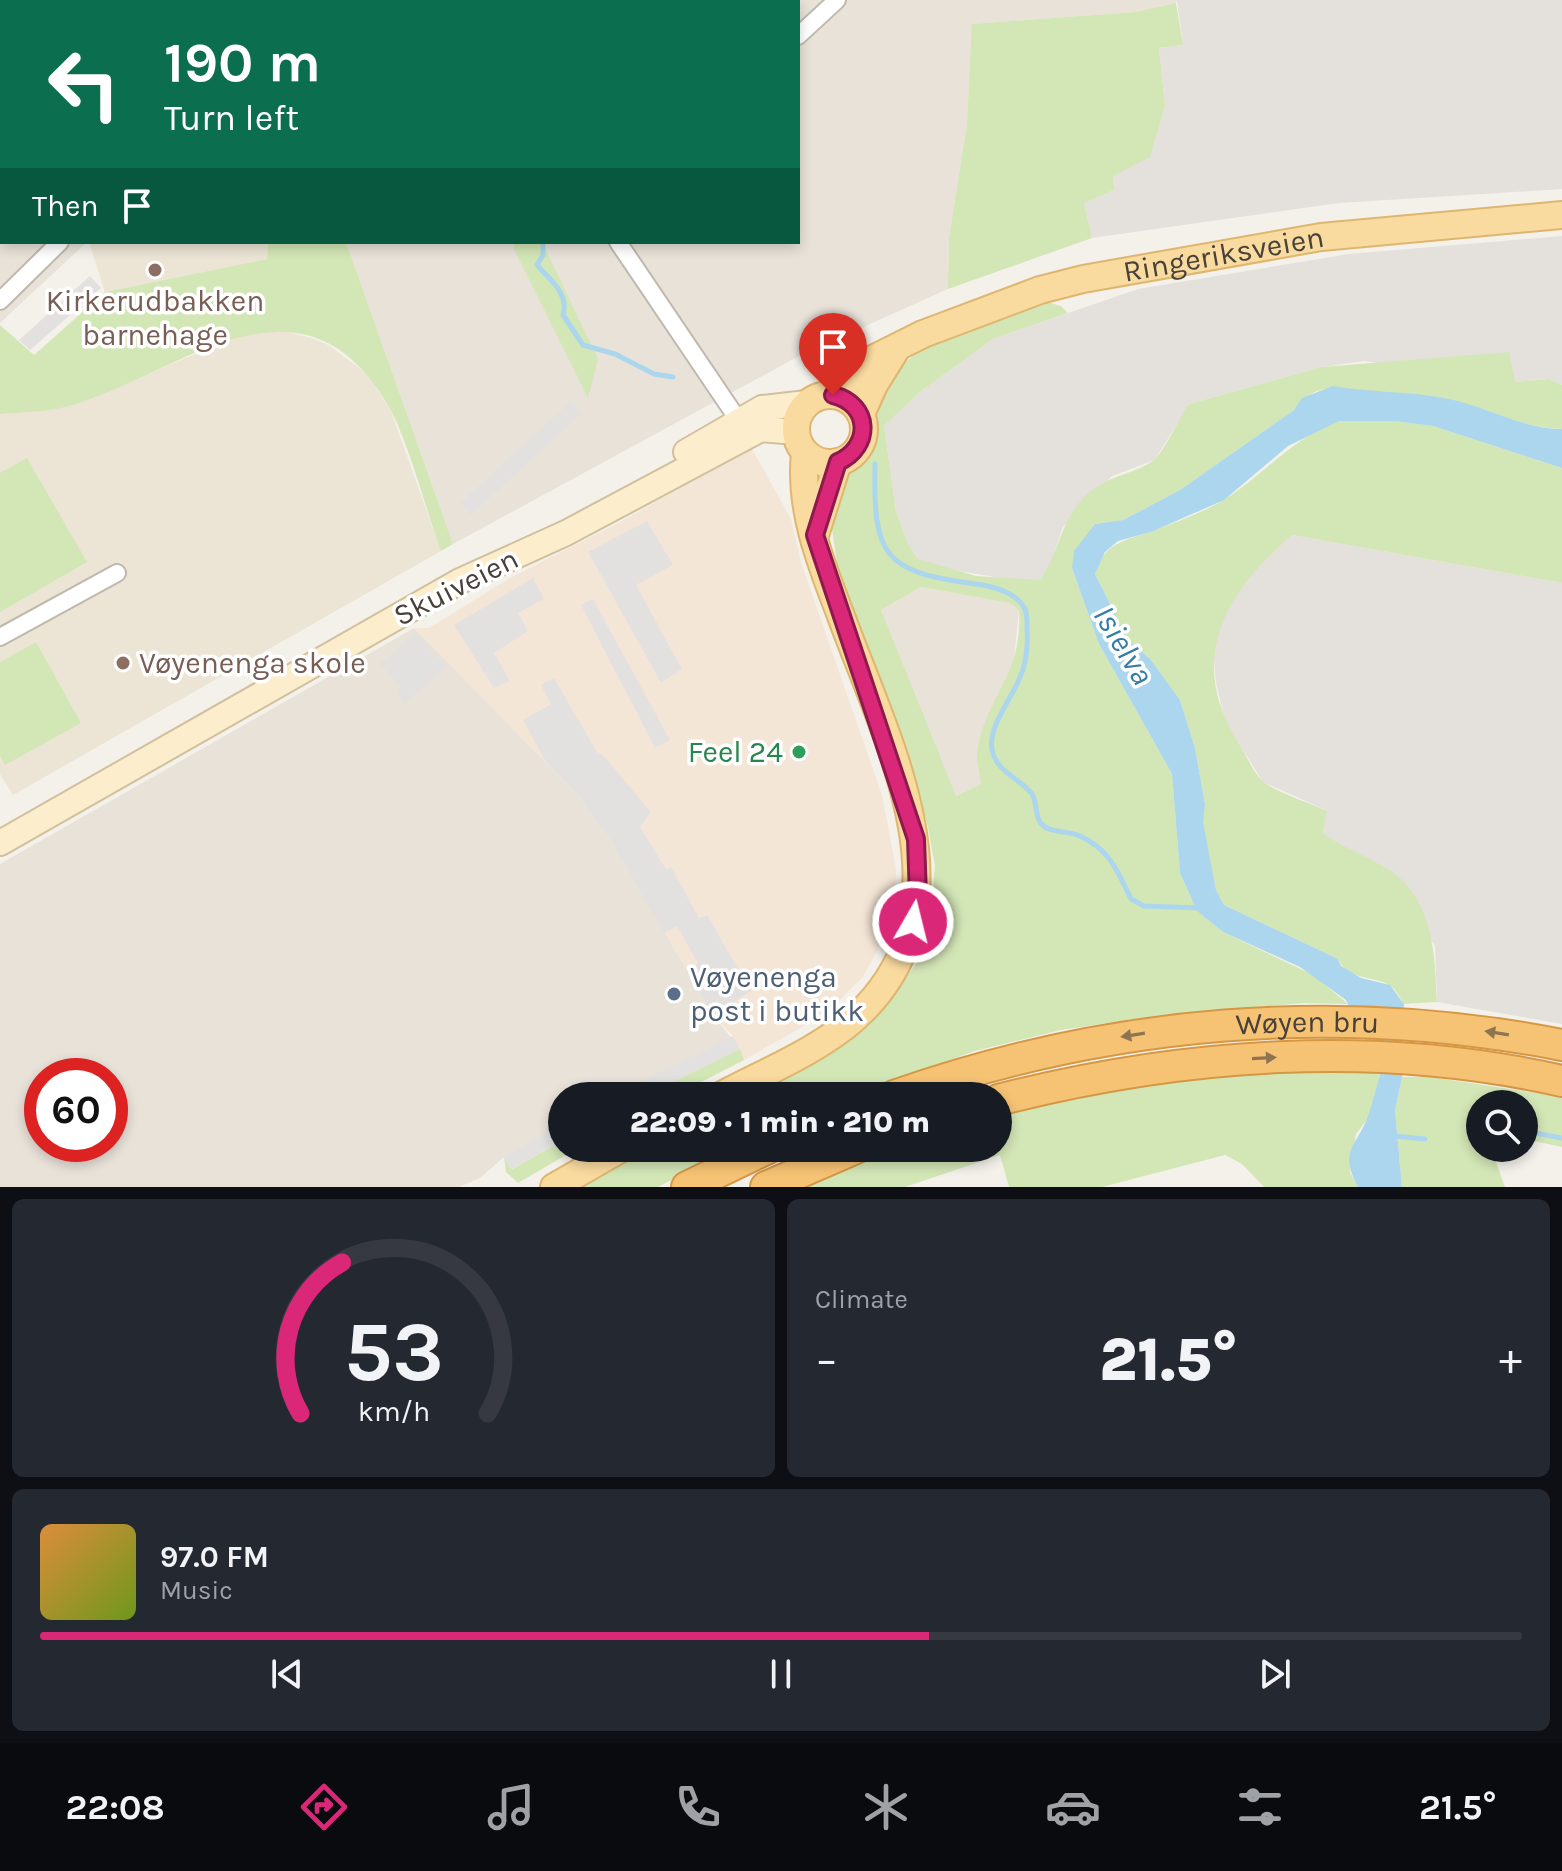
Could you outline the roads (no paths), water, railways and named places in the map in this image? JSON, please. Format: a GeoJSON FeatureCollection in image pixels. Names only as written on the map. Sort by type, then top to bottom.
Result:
{"type":"FeatureCollection","features":[{"type":"Feature","properties":{"kind":"highway","name":"Wøyen bru"},"geometry":{"type":"LineString","coordinates":[[942,1082],[1028,1056],[1184,1028],[1328,1020],[1432,1025],[1562,1045]]}},
{"type":"Feature","properties":{"kind":"highway","name":"Wøyen bru"},"geometry":{"type":"LineString","coordinates":[[1012,1096],[1094,1077],[1186,1064],[1312,1057],[1433,1061],[1562,1081]]}},
{"type":"Feature","properties":{"kind":"highway"},"geometry":{"type":"LineString","coordinates":[[687,1187],[739,1162]]}},
{"type":"Feature","properties":{"kind":"highway"},"geometry":{"type":"LineString","coordinates":[[766,1187],[824,1162]]}},
{"type":"Feature","properties":{"kind":"main road","name":"Ringeriksveien"},"geometry":{"type":"LineString","coordinates":[[833,395],[869,361],[956,319],[1040,290],[1157,264],[1321,237],[1562,215]]}},
{"type":"Feature","properties":{"kind":"main road"},"geometry":{"type":"LineString","coordinates":[[800,442],[820,462],[838,462],[849,457],[863,438],[861,414],[874,385],[897,348]]}},
{"type":"Feature","properties":{"kind":"main road"},"geometry":{"type":"LineString","coordinates":[[746,1082],[814,1046],[857,1016],[893,972],[913,922],[918,896],[917,853],[908,810],[805,510],[796,421],[807,403],[833,395],[849,401],[861,414]]}},
{"type":"Feature","properties":{"kind":"main road","name":"Skuiveien"},"geometry":{"type":"LineString","coordinates":[[0,843],[460,581],[566,533],[664,478],[689,449],[744,427],[769,406],[807,403]]}},
{"type":"Feature","properties":{"kind":"main road","name":"Skuiveien"},"geometry":{"type":"LineString","coordinates":[[744,427],[770,428],[800,442]]}},
{"type":"Feature","properties":{"kind":"main road"},"geometry":{"type":"LineString","coordinates":[[815,535],[838,462]]}},
{"type":"Feature","properties":{"kind":"main road"},"geometry":{"type":"LineString","coordinates":[[554,1187],[598,1162]]}},
{"type":"Feature","properties":{"kind":"street"},"geometry":{"type":"LineString","coordinates":[[800,34],[837,0]]}},
{"type":"Feature","properties":{"kind":"street"},"geometry":{"type":"LineString","coordinates":[[0,301],[58,244]]}},
{"type":"Feature","properties":{"kind":"street"},"geometry":{"type":"LineString","coordinates":[[619,244],[744,427]]}},
{"type":"Feature","properties":{"kind":"street"},"geometry":{"type":"LineString","coordinates":[[0,637],[117,573]]}},
{"type":"Feature","properties":{"kind":"water","name":"Isielva"},"geometry":{"type":"Polygon","coordinates":[[[1333,386],[1449,399],[1520,422],[1562,429],[1562,468],[1433,426],[1394,421],[1339,421],[1288,446],[1224,500],[1151,532],[1118,541],[1105,552],[1095,574],[1128,639],[1151,660],[1180,700],[1195,748],[1205,804],[1203,822],[1216,890],[1224,905],[1338,959],[1341,966],[1361,978],[1390,985],[1404,1004],[1402,1077],[1395,1111],[1402,1187],[1358,1187],[1352,1174],[1349,1156],[1368,1116],[1381,1072],[1346,1000],[1300,967],[1223,932],[1197,911],[1180,873],[1172,774],[1099,644],[1072,568],[1074,551],[1095,524],[1123,520],[1180,490],[1294,410],[1302,398],[1333,386]]]}},
{"type":"Feature","properties":{"kind":"waterway"},"geometry":{"type":"LineString","coordinates":[[543,244],[543,255],[537,265],[561,294],[563,315],[583,345],[615,354],[654,374],[673,377]]}},
{"type":"Feature","properties":{"kind":"waterway"},"geometry":{"type":"LineString","coordinates":[[875,464],[877,520],[890,554],[903,565],[921,573],[1000,590],[1016,598],[1024,608],[1027,622],[1026,660],[997,722],[992,750],[1004,770],[1032,794],[1042,824],[1053,830],[1080,836],[1099,848],[1112,862],[1131,899],[1144,906],[1200,908]]}},
{"type":"Feature","properties":{"kind":"waterway"},"geometry":{"type":"LineString","coordinates":[[1538,1134],[1562,1138]]}},
{"type":"Feature","properties":{"kind":"waterway"},"geometry":{"type":"LineString","coordinates":[[1394,1136],[1425,1139]]}},
{"type":"Feature","properties":{"kind":"place","name":"Kirkerudbakken barnehage"},"geometry":{"type":"Point","coordinates":[155,270]}},
{"type":"Feature","properties":{"kind":"place","name":"Vøyenenga skole"},"geometry":{"type":"Point","coordinates":[123,663]}},
{"type":"Feature","properties":{"kind":"place","name":"Feel 24"},"geometry":{"type":"Point","coordinates":[799,752]}},
{"type":"Feature","properties":{"kind":"place","name":"Vøyenenga post i butikk"},"geometry":{"type":"Point","coordinates":[674,994]}}]}
